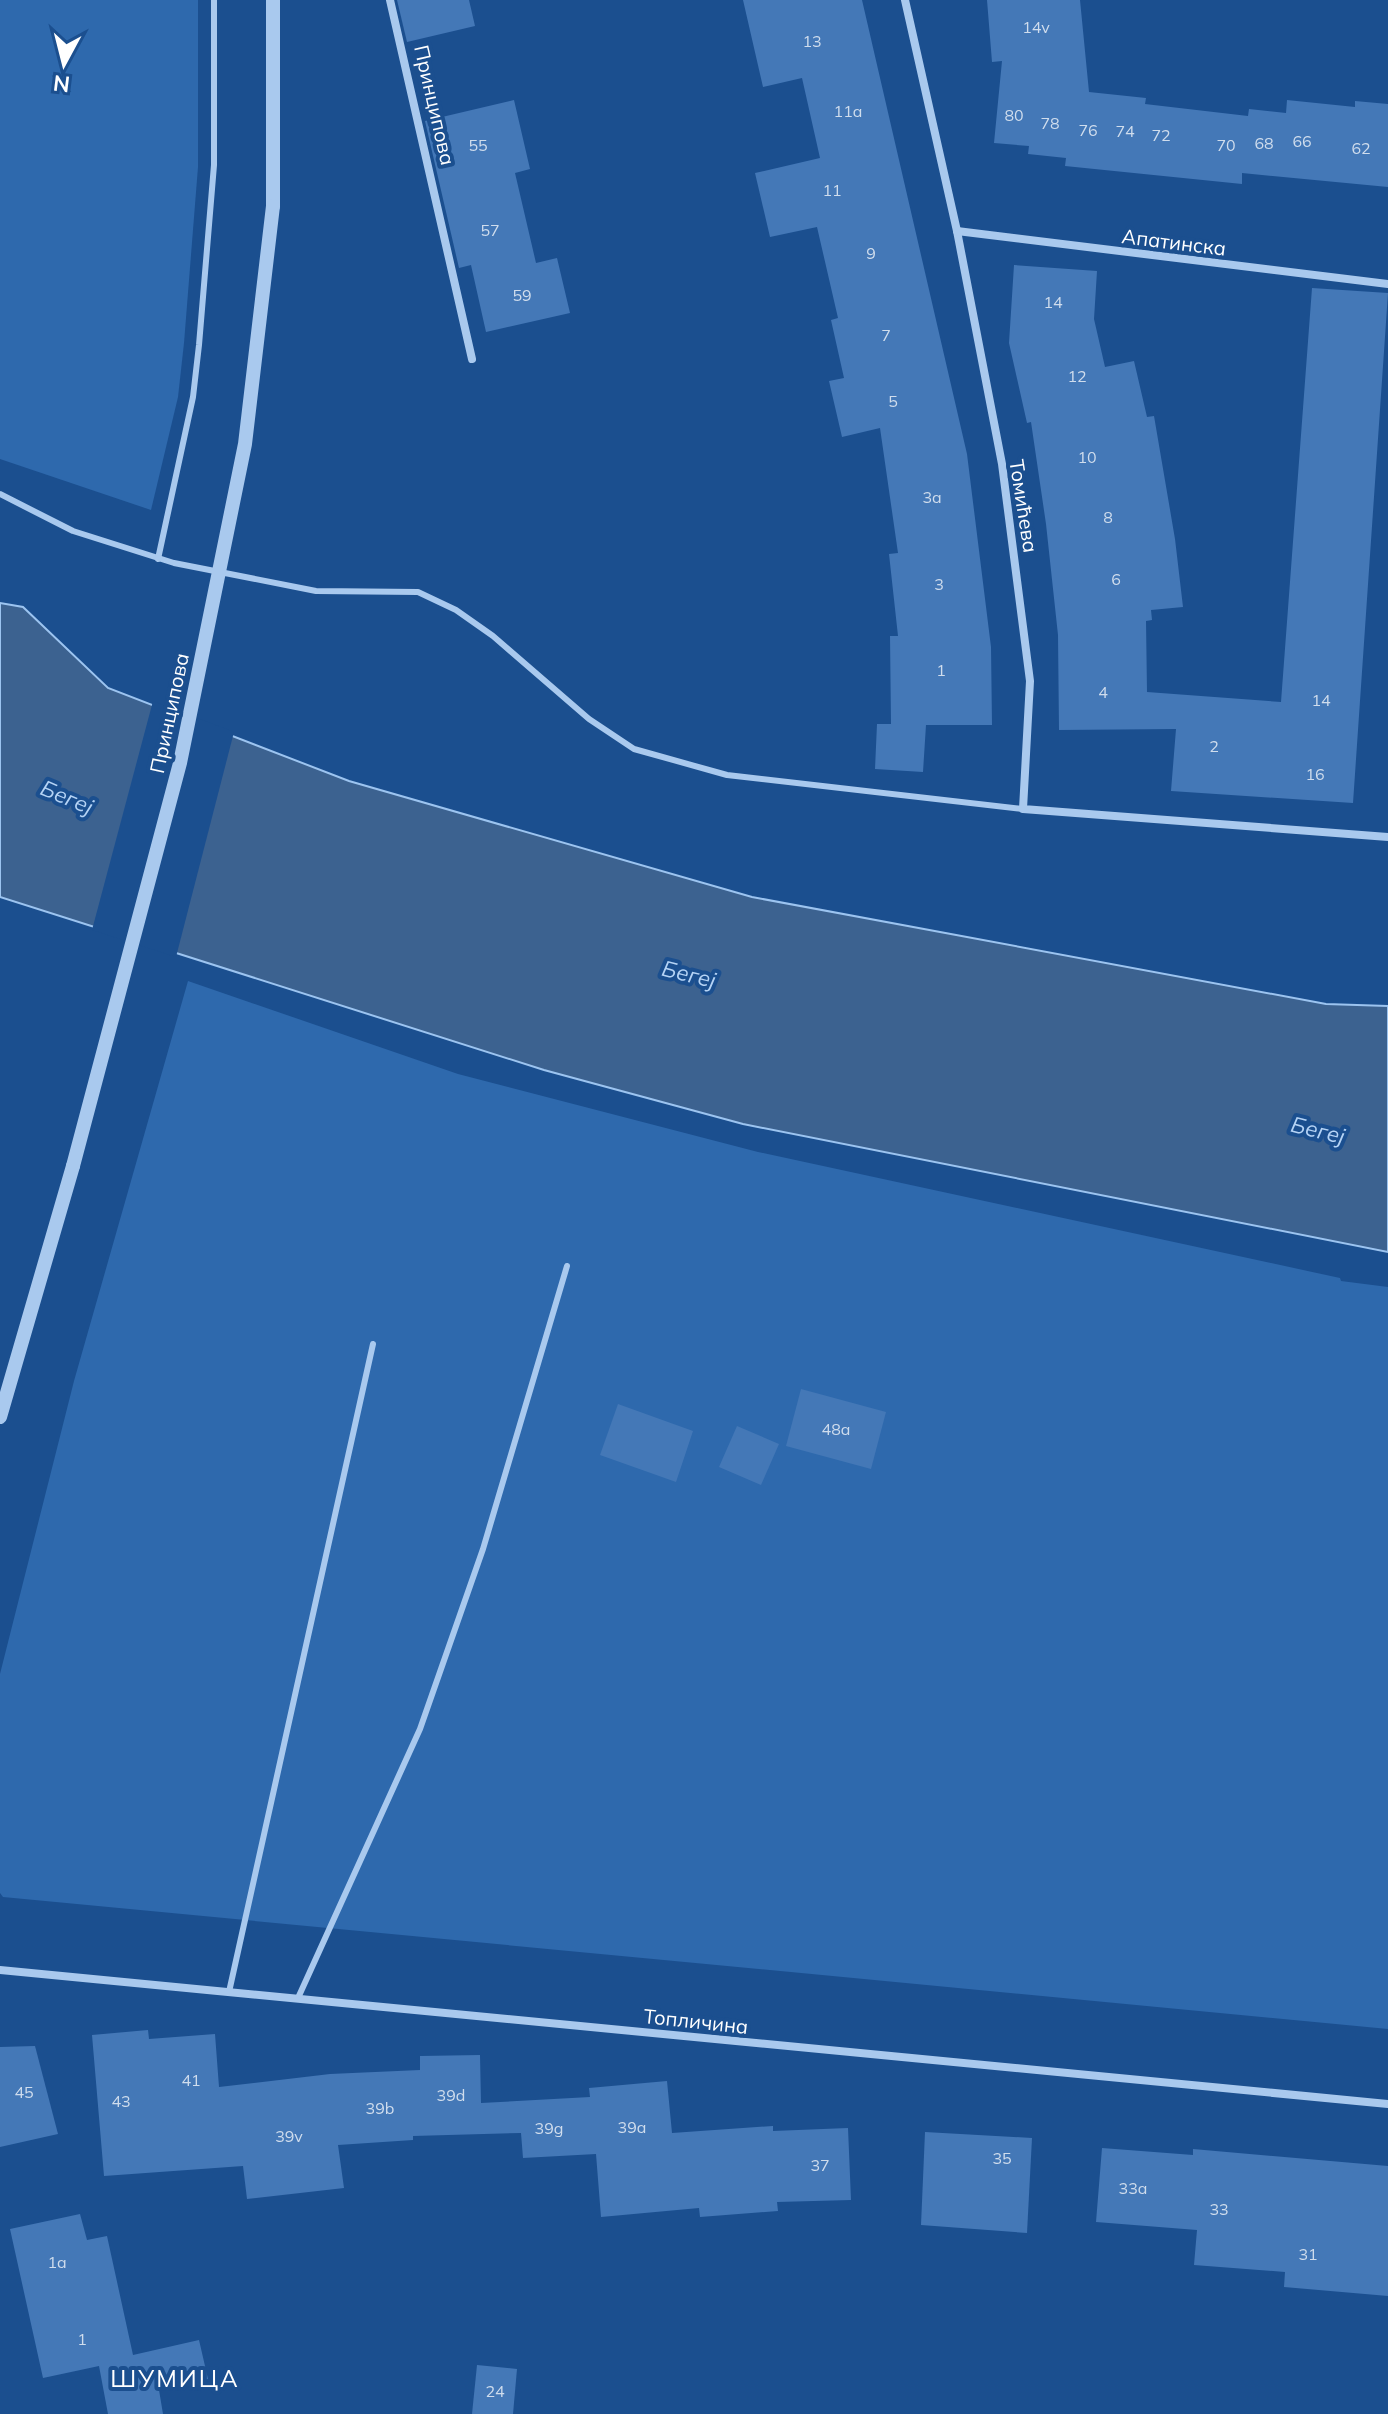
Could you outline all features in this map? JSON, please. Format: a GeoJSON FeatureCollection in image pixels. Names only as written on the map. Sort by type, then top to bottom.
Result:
{"type":"FeatureCollection","features":[{"type":"Feature","properties":{"kind":"street","name":"Принципова"},"geometry":{"type":"LineString","coordinates":[[0,1417],[73,1166],[183,748],[245,444],[273,206],[273,0]]}},
{"type":"Feature","properties":{"kind":"street","name":"Принципова"},"geometry":{"type":"LineString","coordinates":[[390,0],[472,359]]}},
{"type":"Feature","properties":{"kind":"street","name":"Томићева"},"geometry":{"type":"LineString","coordinates":[[905,0],[957,231],[1002,464],[1018,571],[1030,681],[1023,809]]}},
{"type":"Feature","properties":{"kind":"street","name":"Апатинска"},"geometry":{"type":"LineString","coordinates":[[957,231],[1388,284]]}},
{"type":"Feature","properties":{"kind":"street"},"geometry":{"type":"LineString","coordinates":[[1023,809],[1388,837]]}},
{"type":"Feature","properties":{"kind":"street","name":"Топличина"},"geometry":{"type":"LineString","coordinates":[[0,1970],[1388,2104]]}},
{"type":"Feature","properties":{"kind":"lane"},"geometry":{"type":"LineString","coordinates":[[158,559],[193,397],[199,345],[214,165],[214,0]]}},
{"type":"Feature","properties":{"kind":"lane"},"geometry":{"type":"LineString","coordinates":[[0,494],[73,531],[158,559],[316,591],[418,592],[456,610],[493,636],[553,690],[634,749],[727,775],[1023,809]]}},
{"type":"Feature","properties":{"kind":"lane"},"geometry":{"type":"LineString","coordinates":[[298,1998],[420,1729],[483,1549],[567,1266]]}},
{"type":"Feature","properties":{"kind":"lane"},"geometry":{"type":"LineString","coordinates":[[229,1992],[373,1344]]}},
{"type":"Feature","properties":{"kind":"shaded area"},"geometry":{"type":"Polygon","coordinates":[[[0,0],[198,0],[198,167],[184,343],[178,397],[151,510],[0,459],[0,0]]]}},
{"type":"Feature","properties":{"kind":"shaded area"},"geometry":{"type":"Polygon","coordinates":[[[188,981],[458,1074],[758,1152],[1340,1278],[1341,1281],[1388,1287],[1388,2029],[3,1897],[0,1893],[0,1674],[74,1381],[188,981]]]}},
{"type":"Feature","properties":{"kind":"water","name":"Бегеј"},"geometry":{"type":"Polygon","coordinates":[[[0,603],[23,607],[108,688],[349,781],[752,897],[1326,1004],[1388,1006],[1388,1252],[743,1124],[544,1070],[0,897],[0,603]]]}},
{"type":"Feature","properties":{"kind":"pier"},"geometry":{"type":"Polygon","coordinates":[[[153,701],[234,732],[176,957],[92,930],[153,701]]]}},
{"type":"Feature","properties":{"kind":"building"},"geometry":{"type":"Polygon","coordinates":[[[397,0],[469,0],[475,26],[407,42],[397,0]]]}},
{"type":"Feature","properties":{"kind":"building"},"geometry":{"type":"Polygon","coordinates":[[[743,0],[862,0],[967,454],[991,647],[992,725],[926,725],[923,772],[875,769],[877,724],[891,724],[890,636],[898,636],[889,554],[898,553],[880,428],[842,437],[829,381],[844,378],[831,320],[838,318],[817,227],[770,237],[755,173],[820,158],[802,78],[763,87],[743,0]]]}},
{"type":"Feature","properties":{"kind":"building"},"geometry":{"type":"Polygon","coordinates":[[[987,0],[1080,0],[1089,92],[1146,98],[1145,104],[1248,116],[1249,109],[1286,113],[1287,100],[1355,107],[1355,101],[1388,104],[1388,187],[1242,173],[1242,184],[1065,166],[1066,158],[1028,154],[1029,146],[994,143],[1002,61],[992,62],[987,0]]]}},
{"type":"Feature","properties":{"kind":"building"},"geometry":{"type":"Polygon","coordinates":[[[514,100],[530,169],[515,173],[536,263],[557,258],[570,313],[486,332],[471,265],[459,268],[425,121],[514,100]]]}},
{"type":"Feature","properties":{"kind":"building"},"geometry":{"type":"Polygon","coordinates":[[[1014,265],[1097,271],[1094,319],[1105,367],[1134,361],[1147,417],[1154,416],[1183,607],[1151,610],[1152,620],[1146,621],[1147,692],[1281,702],[1312,288],[1388,293],[1353,803],[1171,791],[1176,729],[1059,730],[1058,635],[1046,524],[1031,422],[1027,423],[1009,343],[1014,265]]]}},
{"type":"Feature","properties":{"kind":"building"},"geometry":{"type":"Polygon","coordinates":[[[801,1389],[886,1412],[871,1469],[786,1446],[801,1389]]]}},
{"type":"Feature","properties":{"kind":"building"},"geometry":{"type":"Polygon","coordinates":[[[618,1404],[693,1431],[676,1482],[600,1455],[618,1404]]]}},
{"type":"Feature","properties":{"kind":"building"},"geometry":{"type":"Polygon","coordinates":[[[737,1426],[779,1444],[761,1485],[719,1467],[737,1426]]]}},
{"type":"Feature","properties":{"kind":"building"},"geometry":{"type":"Polygon","coordinates":[[[148,2030],[149,2039],[215,2034],[219,2087],[330,2074],[420,2070],[420,2056],[480,2055],[481,2103],[590,2097],[589,2088],[667,2081],[672,2133],[773,2126],[773,2131],[848,2128],[851,2200],[777,2202],[778,2211],[700,2217],[699,2208],[601,2217],[596,2154],[523,2158],[521,2133],[413,2136],[413,2140],[338,2145],[344,2188],[247,2199],[243,2166],[104,2176],[92,2035],[148,2030]]]}},
{"type":"Feature","properties":{"kind":"building"},"geometry":{"type":"Polygon","coordinates":[[[35,2046],[58,2134],[0,2147],[0,2047],[35,2046]]]}},
{"type":"Feature","properties":{"kind":"building"},"geometry":{"type":"Polygon","coordinates":[[[925,2132],[1032,2138],[1027,2233],[921,2225],[925,2132]]]}},
{"type":"Feature","properties":{"kind":"building"},"geometry":{"type":"Polygon","coordinates":[[[1102,2148],[1193,2155],[1193,2149],[1388,2166],[1388,2296],[1284,2287],[1285,2272],[1194,2265],[1197,2230],[1096,2222],[1102,2148]]]}},
{"type":"Feature","properties":{"kind":"building"},"geometry":{"type":"Polygon","coordinates":[[[80,2214],[87,2240],[107,2236],[133,2355],[199,2340],[208,2379],[159,2390],[163,2414],[108,2414],[99,2366],[43,2378],[10,2229],[80,2214]]]}},
{"type":"Feature","properties":{"kind":"building"},"geometry":{"type":"Polygon","coordinates":[[[477,2365],[517,2369],[513,2414],[472,2414],[477,2365]]]}},
{"type":"Feature","properties":{"kind":"district","name":"ШУМИЦА"},"geometry":{"type":"Point","coordinates":[175,2378]}}]}
